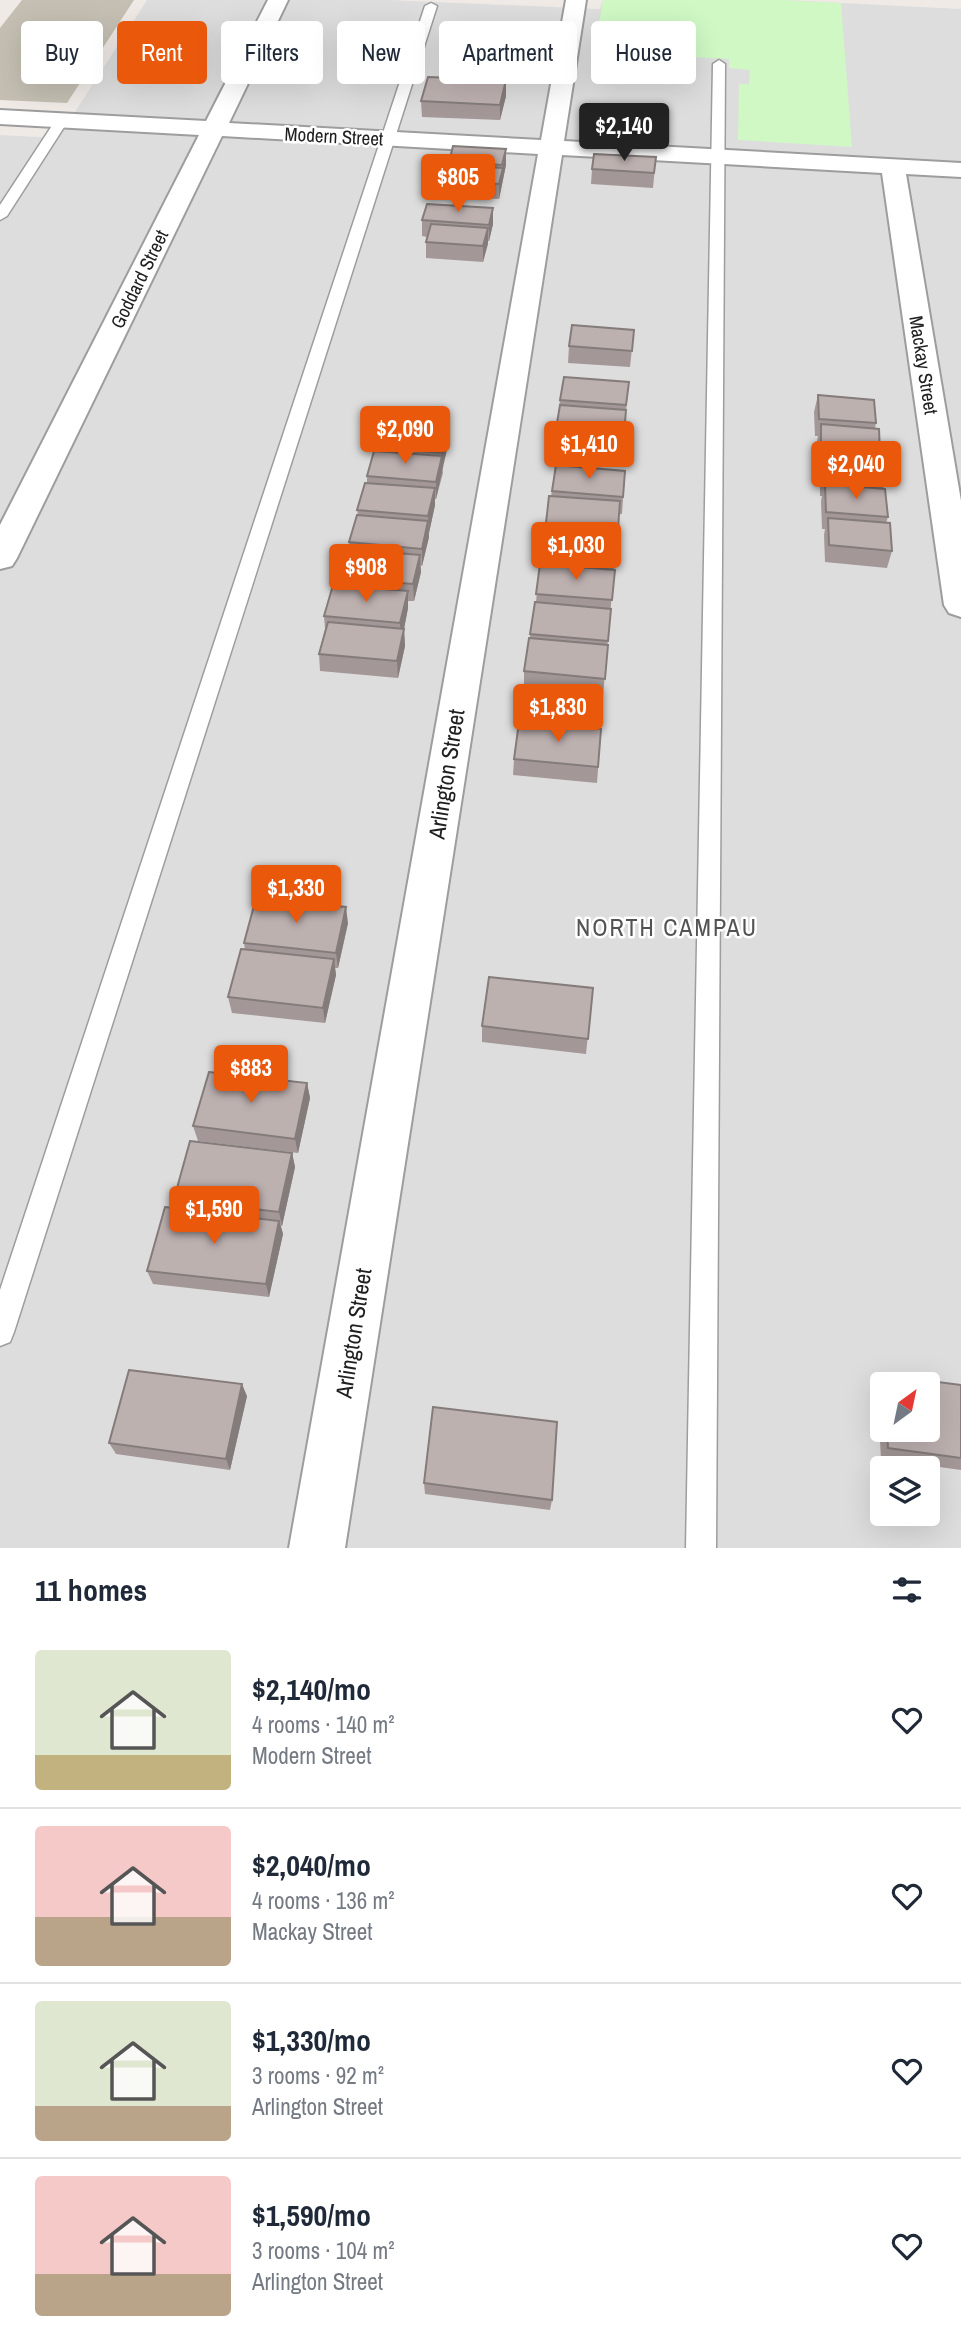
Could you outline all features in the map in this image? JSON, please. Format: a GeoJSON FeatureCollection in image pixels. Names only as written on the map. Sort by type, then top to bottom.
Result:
{"type":"FeatureCollection","features":[{"type":"Feature","properties":{"kind":"street","name":"Goddard Street"},"geometry":{"type":"LineString","coordinates":[[0,558],[278,0]]}},
{"type":"Feature","properties":{"kind":"street","name":"Arlington Street"},"geometry":{"type":"LineString","coordinates":[[317,1548],[576,0]]}},
{"type":"Feature","properties":{"kind":"street","name":"Modern Street"},"geometry":{"type":"LineString","coordinates":[[0,117],[961,170]]}},
{"type":"Feature","properties":{"kind":"street","name":"Mackay Street"},"geometry":{"type":"LineString","coordinates":[[893,167],[961,605]]}},
{"type":"Feature","properties":{"kind":"lane"},"geometry":{"type":"LineString","coordinates":[[0,1332],[431,6]]}},
{"type":"Feature","properties":{"kind":"lane"},"geometry":{"type":"LineString","coordinates":[[701,1548],[719,64]]}},
{"type":"Feature","properties":{"kind":"lane"},"geometry":{"type":"LineString","coordinates":[[0,216],[62,121]]}},
{"type":"Feature","properties":{"kind":"shaded area"},"geometry":{"type":"Polygon","coordinates":[[[22,0],[134,0],[120,21],[117,21],[117,26],[103,48],[103,21],[21,21],[21,84],[79,84],[67,103],[0,100],[0,28],[22,0]]]}},
{"type":"Feature","properties":{"kind":"shaded area"},"geometry":{"type":"Polygon","coordinates":[[[147,0],[389,0],[600,9],[603,0],[782,0],[961,9],[961,1548],[0,1548],[0,135],[58,138],[93,84],[103,84],[103,68],[117,47],[117,84],[207,84],[207,21],[133,21],[147,0]]]}},
{"type":"Feature","properties":{"kind":"green space"},"geometry":{"type":"Polygon","coordinates":[[[603,0],[782,0],[841,3],[852,147],[738,140],[739,84],[749,84],[750,70],[729,68],[729,59],[696,57],[696,21],[599,21],[603,0]]]}},
{"type":"Feature","properties":{"kind":"building"},"geometry":{"type":"Polygon","coordinates":[[[428,77],[439,77],[439,84],[505,84],[500,105],[421,101],[428,77]]]}},
{"type":"Feature","properties":{"kind":"building"},"geometry":{"type":"Polygon","coordinates":[[[453,146],[506,149],[502,165],[449,162],[453,146]]]}},
{"type":"Feature","properties":{"kind":"building"},"geometry":{"type":"Polygon","coordinates":[[[594,154],[656,157],[654,173],[592,169],[594,154]]]}},
{"type":"Feature","properties":{"kind":"building"},"geometry":{"type":"Polygon","coordinates":[[[440,164],[503,168],[499,184],[435,180],[440,164]]]}},
{"type":"Feature","properties":{"kind":"building"},"geometry":{"type":"Polygon","coordinates":[[[427,204],[493,208],[489,225],[422,220],[427,204]]]}},
{"type":"Feature","properties":{"kind":"building"},"geometry":{"type":"Polygon","coordinates":[[[431,224],[488,228],[483,246],[426,242],[431,224]]]}},
{"type":"Feature","properties":{"kind":"building"},"geometry":{"type":"Polygon","coordinates":[[[572,325],[634,330],[632,351],[569,346],[572,325]]]}},
{"type":"Feature","properties":{"kind":"building"},"geometry":{"type":"Polygon","coordinates":[[[564,377],[629,382],[626,405],[560,400],[564,377]]]}},
{"type":"Feature","properties":{"kind":"building"},"geometry":{"type":"Polygon","coordinates":[[[818,395],[874,400],[876,423],[819,419],[818,395]]]}},
{"type":"Feature","properties":{"kind":"building"},"geometry":{"type":"Polygon","coordinates":[[[560,405],[626,410],[624,434],[556,429],[560,405]]]}},
{"type":"Feature","properties":{"kind":"building"},"geometry":{"type":"Polygon","coordinates":[[[381,423],[447,428],[442,453],[374,447],[381,423]]]}},
{"type":"Feature","properties":{"kind":"building"},"geometry":{"type":"Polygon","coordinates":[[[821,424],[879,429],[880,453],[821,448],[821,424]]]}},
{"type":"Feature","properties":{"kind":"building"},"geometry":{"type":"Polygon","coordinates":[[[374,451],[442,456],[436,482],[367,476],[374,451]]]}},
{"type":"Feature","properties":{"kind":"building"},"geometry":{"type":"Polygon","coordinates":[[[823,453],[882,458],[884,484],[824,479],[823,453]]]}},
{"type":"Feature","properties":{"kind":"building"},"geometry":{"type":"Polygon","coordinates":[[[556,465],[625,471],[623,497],[552,491],[556,465]]]}},
{"type":"Feature","properties":{"kind":"building"},"geometry":{"type":"Polygon","coordinates":[[[365,483],[435,488],[428,516],[357,510],[365,483]]]}},
{"type":"Feature","properties":{"kind":"building"},"geometry":{"type":"Polygon","coordinates":[[[825,484],[885,489],[888,517],[826,512],[825,484]]]}},
{"type":"Feature","properties":{"kind":"building"},"geometry":{"type":"Polygon","coordinates":[[[549,496],[620,501],[618,529],[546,523],[549,496]]]}},
{"type":"Feature","properties":{"kind":"building"},"geometry":{"type":"Polygon","coordinates":[[[357,515],[428,521],[422,549],[349,542],[357,515]]]}},
{"type":"Feature","properties":{"kind":"building"},"geometry":{"type":"Polygon","coordinates":[[[828,518],[890,523],[892,551],[829,545],[828,518]]]}},
{"type":"Feature","properties":{"kind":"building"},"geometry":{"type":"Polygon","coordinates":[[[544,531],[617,537],[614,565],[540,559],[544,531]]]}},
{"type":"Feature","properties":{"kind":"building"},"geometry":{"type":"Polygon","coordinates":[[[347,549],[420,555],[413,584],[339,578],[347,549]]]}},
{"type":"Feature","properties":{"kind":"building"},"geometry":{"type":"Polygon","coordinates":[[[540,564],[615,570],[612,600],[536,594],[540,564]]]}},
{"type":"Feature","properties":{"kind":"building"},"geometry":{"type":"Polygon","coordinates":[[[333,585],[408,591],[400,623],[324,616],[333,585]]]}},
{"type":"Feature","properties":{"kind":"building"},"geometry":{"type":"Polygon","coordinates":[[[535,602],[611,609],[608,641],[530,634],[535,602]]]}},
{"type":"Feature","properties":{"kind":"building"},"geometry":{"type":"Polygon","coordinates":[[[328,622],[404,629],[397,661],[319,654],[328,622]]]}},
{"type":"Feature","properties":{"kind":"building"},"geometry":{"type":"Polygon","coordinates":[[[529,638],[608,645],[605,679],[524,671],[529,638]]]}},
{"type":"Feature","properties":{"kind":"building"},"geometry":{"type":"Polygon","coordinates":[[[519,722],[601,729],[598,767],[514,759],[519,722]]]}},
{"type":"Feature","properties":{"kind":"building"},"geometry":{"type":"Polygon","coordinates":[[[256,898],[346,907],[336,953],[244,943],[256,898]]]}},
{"type":"Feature","properties":{"kind":"building"},"geometry":{"type":"Polygon","coordinates":[[[241,949],[334,959],[323,1008],[228,997],[241,949]]]}},
{"type":"Feature","properties":{"kind":"building"},"geometry":{"type":"Polygon","coordinates":[[[489,977],[593,988],[588,1039],[482,1026],[489,977]]]}},
{"type":"Feature","properties":{"kind":"building"},"geometry":{"type":"Polygon","coordinates":[[[209,1072],[307,1083],[295,1139],[193,1126],[209,1072]]]}},
{"type":"Feature","properties":{"kind":"building"},"geometry":{"type":"Polygon","coordinates":[[[190,1141],[292,1153],[279,1212],[174,1199],[190,1141]]]}},
{"type":"Feature","properties":{"kind":"building"},"geometry":{"type":"Polygon","coordinates":[[[165,1207],[279,1221],[266,1284],[147,1271],[165,1207]]]}},
{"type":"Feature","properties":{"kind":"building"},"geometry":{"type":"Polygon","coordinates":[[[129,1370],[242,1384],[226,1459],[109,1443],[129,1370]]]}},
{"type":"Feature","properties":{"kind":"building"},"geometry":{"type":"Polygon","coordinates":[[[940,1382],[961,1385],[961,1458],[888,1448],[888,1442],[940,1442],[940,1382]]]}},
{"type":"Feature","properties":{"kind":"building"},"geometry":{"type":"Polygon","coordinates":[[[433,1407],[557,1422],[552,1500],[424,1483],[433,1407]]]}},
{"type":"Feature","properties":{"kind":"district","name":"NORTH CAMPAU"},"geometry":{"type":"Point","coordinates":[667,927]}}]}
